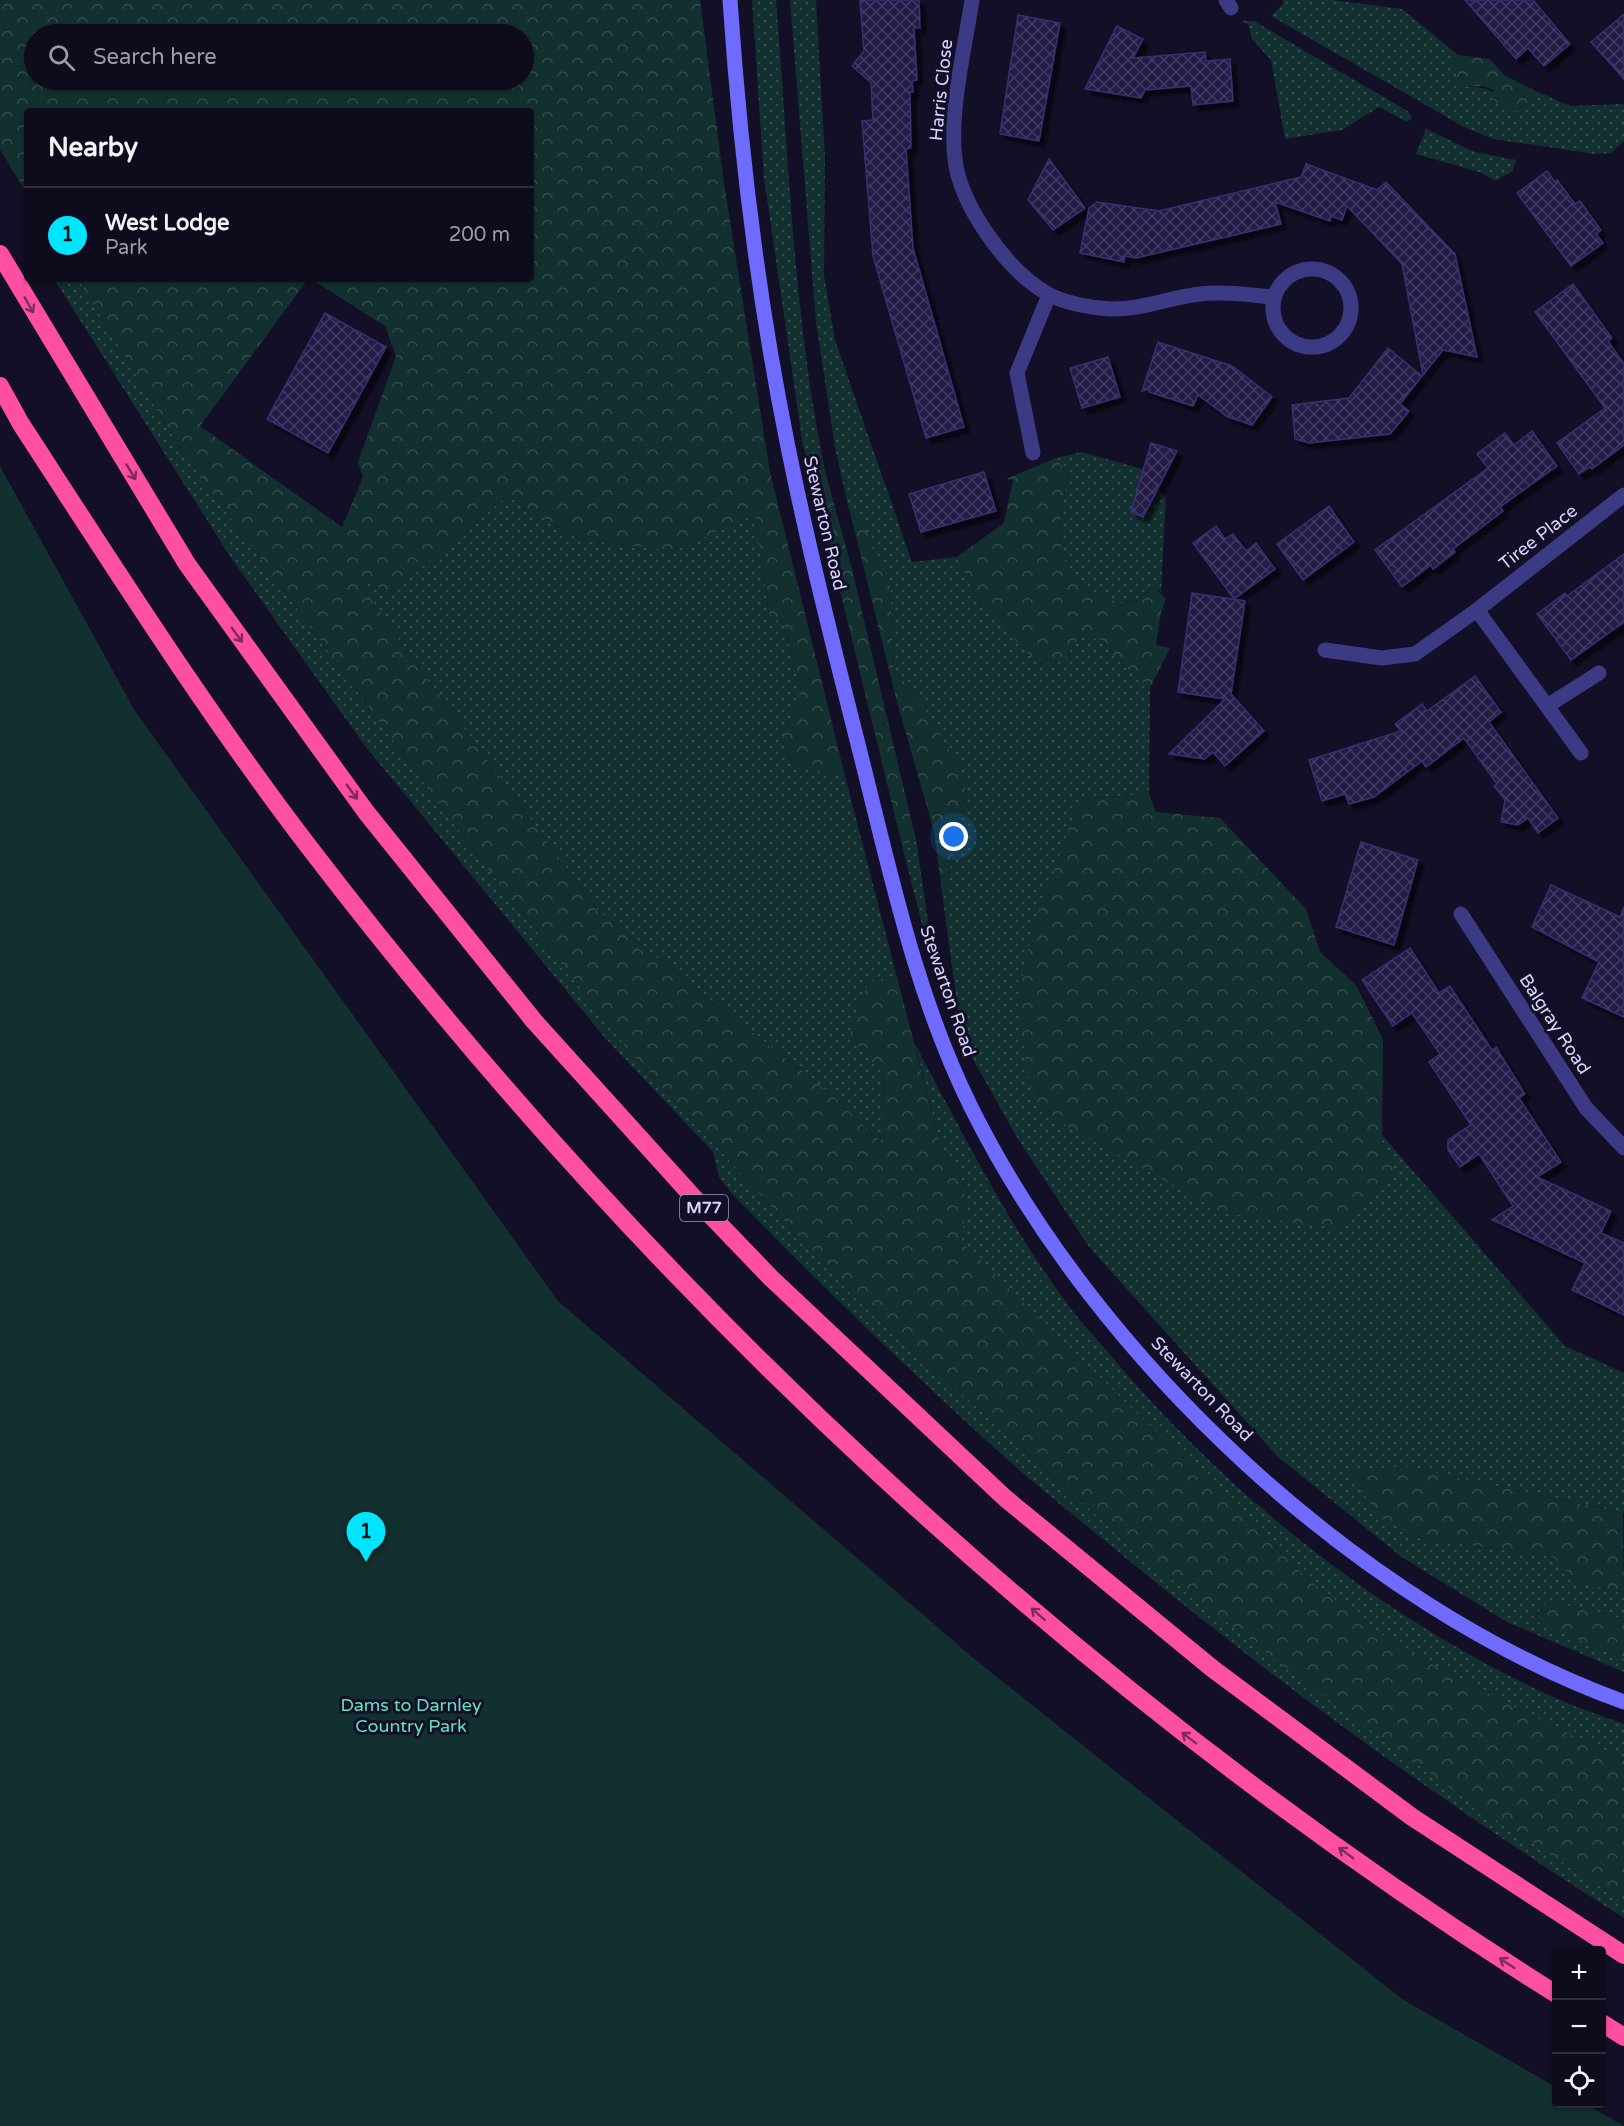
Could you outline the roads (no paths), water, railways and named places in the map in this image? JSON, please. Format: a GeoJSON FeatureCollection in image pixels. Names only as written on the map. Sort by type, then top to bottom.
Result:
{"type":"FeatureCollection","features":[{"type":"Feature","properties":{"kind":"highway","name":"M77"},"geometry":{"type":"LineString","coordinates":[[0,254],[187,564],[366,812],[534,1021],[702,1207],[779,1286],[1005,1498],[1195,1655],[1412,1817],[1624,1955]]}},
{"type":"Feature","properties":{"kind":"highway"},"geometry":{"type":"LineString","coordinates":[[0,386],[21,424],[179,666],[306,844],[429,999],[525,1113],[663,1262],[890,1486],[1064,1637],[1166,1721],[1369,1870],[1552,1992]]}},
{"type":"Feature","properties":{"kind":"highway"},"geometry":{"type":"LineString","coordinates":[[1606,2026],[1624,2037]]}},
{"type":"Feature","properties":{"kind":"main road","name":"Stewarton Road"},"geometry":{"type":"LineString","coordinates":[[730,0],[744,164],[761,292],[787,444],[815,573],[918,976],[948,1056],[974,1111],[1041,1225],[1095,1299],[1136,1349],[1189,1407],[1250,1466],[1376,1568],[1437,1610],[1514,1653],[1624,1702]]}},
{"type":"Feature","properties":{"kind":"street","name":"Harris Close"},"geometry":{"type":"LineString","coordinates":[[972,0],[954,137],[955,160],[963,194],[1005,256],[1049,295],[1089,306],[1112,309],[1200,294],[1234,292],[1273,297]]}},
{"type":"Feature","properties":{"kind":"street"},"geometry":{"type":"LineString","coordinates":[[1316,268],[1341,280],[1352,305],[1344,332],[1321,347],[1294,344],[1275,324],[1273,297],[1289,274],[1316,268]]}},
{"type":"Feature","properties":{"kind":"street"},"geometry":{"type":"LineString","coordinates":[[1033,453],[1017,373],[1049,295]]}},
{"type":"Feature","properties":{"kind":"street","name":"Tiree Place"},"geometry":{"type":"LineString","coordinates":[[1325,650],[1382,658],[1415,654],[1477,610],[1624,495]]}},
{"type":"Feature","properties":{"kind":"street"},"geometry":{"type":"LineString","coordinates":[[1477,610],[1581,753]]}},
{"type":"Feature","properties":{"kind":"street"},"geometry":{"type":"LineString","coordinates":[[1547,706],[1599,673]]}},
{"type":"Feature","properties":{"kind":"street","name":"Balgray Road"},"geometry":{"type":"LineString","coordinates":[[1461,914],[1586,1108],[1624,1148]]}},
{"type":"Feature","properties":{"kind":"place","name":"West Lodge"},"geometry":{"type":"Point","coordinates":[366,1562]}},
{"type":"Feature","properties":{"kind":"park label","name":"Dams to Darnley Country Park"},"geometry":{"type":"Point","coordinates":[411,1715]}}]}
